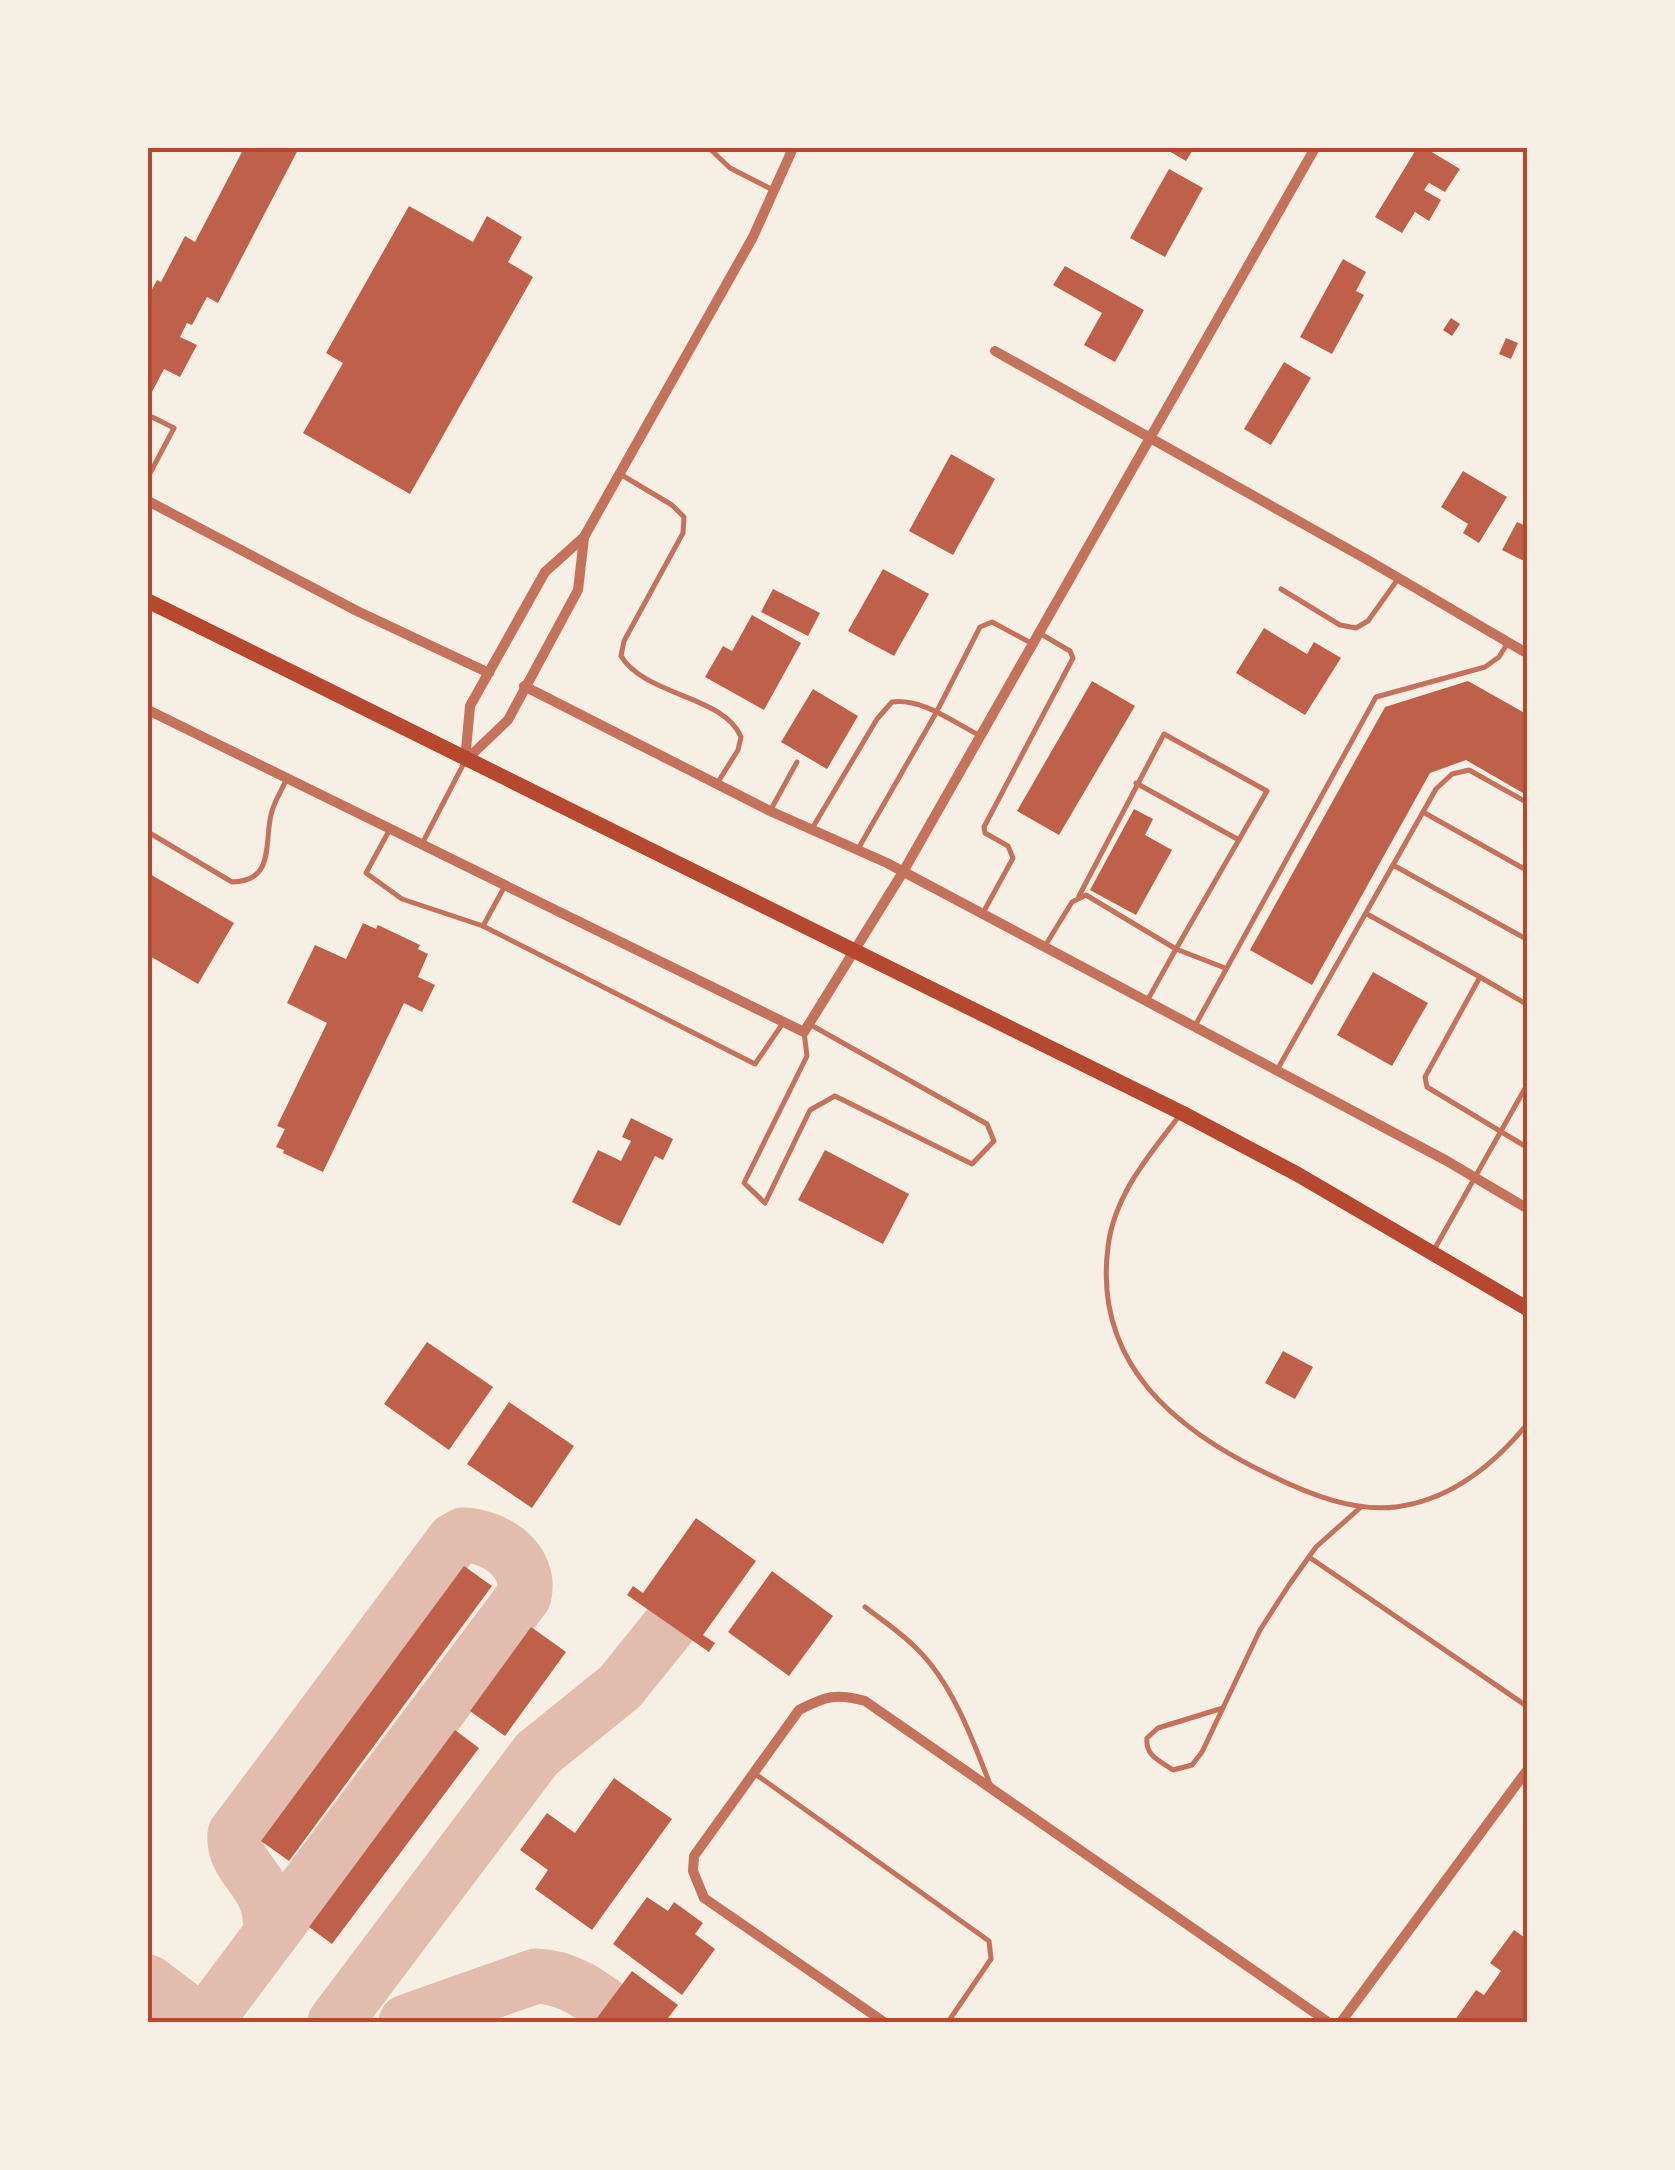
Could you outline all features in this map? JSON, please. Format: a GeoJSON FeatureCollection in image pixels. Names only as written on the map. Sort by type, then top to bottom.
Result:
{"type":"FeatureCollection","features":[{"type":"Feature","properties":{"kind":"main road"},"geometry":{"type":"LineString","coordinates":[[148,602],[1182,1113],[1433,1251],[1528,1309]]}},
{"type":"Feature","properties":{"kind":"street"},"geometry":{"type":"LineString","coordinates":[[466,761],[470,706],[545,572],[584,538],[776,192],[793,148]]}},
{"type":"Feature","properties":{"kind":"street"},"geometry":{"type":"LineString","coordinates":[[148,710],[784,1021],[807,1028],[903,872],[1315,148]]}},
{"type":"Feature","properties":{"kind":"street"},"geometry":{"type":"LineString","coordinates":[[994,351],[1528,654]]}},
{"type":"Feature","properties":{"kind":"street"},"geometry":{"type":"LineString","coordinates":[[148,501],[358,611],[489,674]]}},
{"type":"Feature","properties":{"kind":"street"},"geometry":{"type":"LineString","coordinates":[[466,761],[508,720],[578,590],[584,538]]}},
{"type":"Feature","properties":{"kind":"street"},"geometry":{"type":"LineString","coordinates":[[524,686],[770,811],[858,848],[1277,1070],[1528,1209]]}},
{"type":"Feature","properties":{"kind":"street"},"geometry":{"type":"LineString","coordinates":[[884,2022],[704,1898],[692,1872],[694,1856],[799,1710],[841,1694],[865,1701],[1328,2022]]}},
{"type":"Feature","properties":{"kind":"street"},"geometry":{"type":"LineString","coordinates":[[1341,2022],[1528,1769]]}},
{"type":"Feature","properties":{"kind":"lane"},"geometry":{"type":"LineString","coordinates":[[709,149],[730,168],[776,192]]}},
{"type":"Feature","properties":{"kind":"lane"},"geometry":{"type":"LineString","coordinates":[[148,414],[174,428],[148,477]]}},
{"type":"Feature","properties":{"kind":"lane"},"geometry":{"type":"LineString","coordinates":[[620,474],[672,505],[684,517],[684,533],[624,641],[621,656],[627,666],[642,676],[731,720],[741,737],[738,750],[717,784]]}},
{"type":"Feature","properties":{"kind":"lane"},"geometry":{"type":"LineString","coordinates":[[1281,589],[1340,625],[1356,628],[1368,621],[1398,579]]}},
{"type":"Feature","properties":{"kind":"lane"},"geometry":{"type":"LineString","coordinates":[[858,848],[936,713],[980,626],[986,622],[1032,644]]}},
{"type":"Feature","properties":{"kind":"lane"},"geometry":{"type":"LineString","coordinates":[[983,914],[1013,858],[1008,846],[985,833],[984,827],[1073,658],[1070,651],[1039,632]]}},
{"type":"Feature","properties":{"kind":"lane"},"geometry":{"type":"LineString","coordinates":[[1194,1027],[1376,697],[1485,667],[1508,643]]}},
{"type":"Feature","properties":{"kind":"lane"},"geometry":{"type":"LineString","coordinates":[[811,830],[877,719],[892,702],[906,700],[980,736]]}},
{"type":"Feature","properties":{"kind":"lane"},"geometry":{"type":"LineString","coordinates":[[1044,947],[1079,896],[1164,734],[1267,791],[1147,1001]]}},
{"type":"Feature","properties":{"kind":"lane"},"geometry":{"type":"LineString","coordinates":[[422,843],[466,761]]}},
{"type":"Feature","properties":{"kind":"lane"},"geometry":{"type":"LineString","coordinates":[[770,811],[798,762]]}},
{"type":"Feature","properties":{"kind":"lane"},"geometry":{"type":"LineString","coordinates":[[1277,1070],[1436,789],[1452,774],[1468,770],[1528,804]]}},
{"type":"Feature","properties":{"kind":"lane"},"geometry":{"type":"LineString","coordinates":[[148,832],[232,882],[246,882],[266,858],[271,813],[287,777]]}},
{"type":"Feature","properties":{"kind":"lane"},"geometry":{"type":"LineString","coordinates":[[1136,784],[1239,840]]}},
{"type":"Feature","properties":{"kind":"lane"},"geometry":{"type":"LineString","coordinates":[[1424,812],[1528,871]]}},
{"type":"Feature","properties":{"kind":"lane"},"geometry":{"type":"LineString","coordinates":[[391,828],[366,873],[402,899],[483,926],[755,1064],[784,1021]]}},
{"type":"Feature","properties":{"kind":"lane"},"geometry":{"type":"LineString","coordinates":[[1393,865],[1528,940]]}},
{"type":"Feature","properties":{"kind":"lane"},"geometry":{"type":"LineString","coordinates":[[483,926],[506,884]]}},
{"type":"Feature","properties":{"kind":"lane"},"geometry":{"type":"LineString","coordinates":[[1079,896],[1086,895],[1176,950],[1226,968]]}},
{"type":"Feature","properties":{"kind":"lane"},"geometry":{"type":"LineString","coordinates":[[1366,914],[1528,1005]]}},
{"type":"Feature","properties":{"kind":"lane"},"geometry":{"type":"LineString","coordinates":[[1480,976],[1425,1076],[1427,1086],[1528,1148]]}},
{"type":"Feature","properties":{"kind":"lane"},"geometry":{"type":"LineString","coordinates":[[807,1028],[987,1124],[994,1142],[972,1164],[835,1096],[810,1110],[765,1203],[744,1183],[807,1056],[807,1028]]}},
{"type":"Feature","properties":{"kind":"lane"},"geometry":{"type":"LineString","coordinates":[[1433,1251],[1528,1083]]}},
{"type":"Feature","properties":{"kind":"lane"},"geometry":{"type":"LineString","coordinates":[[1182,1113],[1129,1186],[1112,1224],[1108,1244],[1107,1286],[1122,1349],[1157,1400],[1220,1449],[1291,1485],[1361,1507],[1412,1504],[1462,1483],[1490,1463],[1528,1423]]}},
{"type":"Feature","properties":{"kind":"lane"},"geometry":{"type":"LineString","coordinates":[[1223,1708],[1158,1728],[1147,1738],[1146,1747],[1173,1770],[1192,1764],[1202,1752],[1223,1708],[1260,1630],[1309,1557],[1361,1507]]}},
{"type":"Feature","properties":{"kind":"lane"},"geometry":{"type":"LineString","coordinates":[[1309,1557],[1528,1706]]}},
{"type":"Feature","properties":{"kind":"lane"},"geometry":{"type":"LineString","coordinates":[[864,1608],[918,1649],[936,1672],[974,1741],[992,1790]]}},
{"type":"Feature","properties":{"kind":"lane"},"geometry":{"type":"LineString","coordinates":[[754,1773],[989,1941],[991,1959],[948,2022]]}},
{"type":"Feature","properties":{"kind":"building"},"geometry":{"type":"Polygon","coordinates":[[[244,148],[299,148],[218,303],[207,297],[192,325],[187,323],[180,337],[197,345],[180,377],[164,369],[152,392],[148,390],[148,297],[157,280],[161,282],[185,236],[195,242],[244,148]]]}},
{"type":"Feature","properties":{"kind":"building"},"geometry":{"type":"Polygon","coordinates":[[[1168,148],[1194,148],[1186,161],[1168,148]]]}},
{"type":"Feature","properties":{"kind":"building"},"geometry":{"type":"Polygon","coordinates":[[[1417,148],[1425,148],[1460,169],[1445,192],[1429,183],[1424,190],[1441,200],[1429,221],[1415,212],[1402,233],[1375,217],[1417,148]]]}},
{"type":"Feature","properties":{"kind":"building"},"geometry":{"type":"Polygon","coordinates":[[[1169,169],[1203,188],[1165,257],[1130,238],[1169,169]]]}},
{"type":"Feature","properties":{"kind":"building"},"geometry":{"type":"Polygon","coordinates":[[[409,206],[473,242],[487,216],[522,237],[508,262],[533,277],[410,494],[303,433],[343,363],[326,353],[409,206]]]}},
{"type":"Feature","properties":{"kind":"building"},"geometry":{"type":"Polygon","coordinates":[[[1343,259],[1366,272],[1356,291],[1364,295],[1332,354],[1300,337],[1343,259]]]}},
{"type":"Feature","properties":{"kind":"building"},"geometry":{"type":"Polygon","coordinates":[[[1065,266],[1144,310],[1115,362],[1084,345],[1102,313],[1053,285],[1065,266]]]}},
{"type":"Feature","properties":{"kind":"building"},"geometry":{"type":"Polygon","coordinates":[[[1451,318],[1460,324],[1452,336],[1443,330],[1451,318]]]}},
{"type":"Feature","properties":{"kind":"building"},"geometry":{"type":"Polygon","coordinates":[[[1506,338],[1518,343],[1511,359],[1499,354],[1506,338]]]}},
{"type":"Feature","properties":{"kind":"building"},"geometry":{"type":"Polygon","coordinates":[[[1284,362],[1311,378],[1271,445],[1244,429],[1284,362]]]}},
{"type":"Feature","properties":{"kind":"building"},"geometry":{"type":"Polygon","coordinates":[[[951,454],[995,479],[953,555],[909,531],[951,454]]]}},
{"type":"Feature","properties":{"kind":"building"},"geometry":{"type":"Polygon","coordinates":[[[1463,471],[1507,497],[1479,543],[1463,533],[1468,524],[1441,507],[1463,471]]]}},
{"type":"Feature","properties":{"kind":"building"},"geometry":{"type":"Polygon","coordinates":[[[1517,522],[1528,527],[1528,563],[1502,550],[1517,522]]]}},
{"type":"Feature","properties":{"kind":"building"},"geometry":{"type":"Polygon","coordinates":[[[883,569],[929,594],[894,656],[848,631],[883,569]]]}},
{"type":"Feature","properties":{"kind":"building"},"geometry":{"type":"Polygon","coordinates":[[[773,589],[820,613],[808,636],[761,612],[773,589]]]}},
{"type":"Feature","properties":{"kind":"building"},"geometry":{"type":"Polygon","coordinates":[[[752,615],[801,643],[764,710],[705,677],[723,646],[732,651],[752,615]]]}},
{"type":"Feature","properties":{"kind":"building"},"geometry":{"type":"Polygon","coordinates":[[[1264,628],[1307,654],[1314,642],[1341,658],[1305,715],[1236,673],[1264,628]]]}},
{"type":"Feature","properties":{"kind":"building"},"geometry":{"type":"Polygon","coordinates":[[[1092,681],[1135,706],[1059,835],[1017,811],[1092,681]]]}},
{"type":"Feature","properties":{"kind":"building"},"geometry":{"type":"Polygon","coordinates":[[[1468,681],[1528,715],[1528,796],[1466,760],[1430,773],[1312,985],[1250,950],[1385,707],[1468,681]]]}},
{"type":"Feature","properties":{"kind":"building"},"geometry":{"type":"Polygon","coordinates":[[[813,689],[858,716],[827,769],[781,742],[813,689]]]}},
{"type":"Feature","properties":{"kind":"building"},"geometry":{"type":"Polygon","coordinates":[[[1134,809],[1153,819],[1145,835],[1172,850],[1136,915],[1090,890],[1134,809]]]}},
{"type":"Feature","properties":{"kind":"building"},"geometry":{"type":"Polygon","coordinates":[[[148,873],[234,923],[198,984],[148,955],[148,873]]]}},
{"type":"Feature","properties":{"kind":"building"},"geometry":{"type":"Polygon","coordinates":[[[363,923],[376,929],[378,925],[420,945],[418,949],[428,954],[418,977],[435,985],[422,1012],[404,1003],[323,1172],[276,1147],[285,1129],[277,1126],[327,1023],[287,1003],[315,945],[346,959],[363,923]]]}},
{"type":"Feature","properties":{"kind":"building"},"geometry":{"type":"Polygon","coordinates":[[[1373,972],[1428,1003],[1392,1066],[1337,1035],[1373,972]]]}},
{"type":"Feature","properties":{"kind":"building"},"geometry":{"type":"Polygon","coordinates":[[[631,1118],[673,1139],[663,1160],[655,1156],[620,1226],[572,1202],[598,1150],[621,1161],[631,1141],[622,1137],[631,1118]]]}},
{"type":"Feature","properties":{"kind":"building"},"geometry":{"type":"Polygon","coordinates":[[[825,1150],[909,1194],[883,1244],[798,1200],[825,1150]]]}},
{"type":"Feature","properties":{"kind":"building"},"geometry":{"type":"Polygon","coordinates":[[[427,1342],[493,1387],[449,1450],[384,1404],[427,1342]]]}},
{"type":"Feature","properties":{"kind":"building"},"geometry":{"type":"Polygon","coordinates":[[[1283,1351],[1313,1367],[1295,1399],[1265,1383],[1283,1351]]]}},
{"type":"Feature","properties":{"kind":"building"},"geometry":{"type":"Polygon","coordinates":[[[509,1402],[574,1446],[532,1508],[467,1464],[509,1402]]]}},
{"type":"Feature","properties":{"kind":"building"},"geometry":{"type":"Polygon","coordinates":[[[696,1518],[756,1561],[703,1635],[715,1643],[709,1652],[627,1595],[633,1586],[643,1593],[696,1518]]]}},
{"type":"Feature","properties":{"kind":"building"},"geometry":{"type":"Polygon","coordinates":[[[464,1566],[492,1586],[289,1861],[261,1841],[464,1566]]]}},
{"type":"Feature","properties":{"kind":"building"},"geometry":{"type":"Polygon","coordinates":[[[772,1571],[833,1616],[789,1676],[728,1632],[772,1571]]]}},
{"type":"Feature","properties":{"kind":"building"},"geometry":{"type":"Polygon","coordinates":[[[531,1627],[566,1652],[505,1736],[470,1711],[531,1627]]]}},
{"type":"Feature","properties":{"kind":"building"},"geometry":{"type":"Polygon","coordinates":[[[455,1730],[479,1748],[332,1944],[309,1927],[455,1730]]]}},
{"type":"Feature","properties":{"kind":"building"},"geometry":{"type":"Polygon","coordinates":[[[614,1778],[672,1819],[592,1930],[535,1889],[548,1870],[520,1850],[547,1813],[575,1833],[614,1778]]]}},
{"type":"Feature","properties":{"kind":"building"},"geometry":{"type":"Polygon","coordinates":[[[647,1897],[668,1911],[674,1902],[703,1923],[695,1934],[715,1949],[682,1995],[613,1944],[647,1897]]]}},
{"type":"Feature","properties":{"kind":"building"},"geometry":{"type":"Polygon","coordinates":[[[1514,1930],[1528,1940],[1528,2015],[1522,2022],[1455,2020],[1476,1990],[1484,1995],[1501,1971],[1490,1963],[1514,1930]]]}},
{"type":"Feature","properties":{"kind":"building"},"geometry":{"type":"Polygon","coordinates":[[[632,1971],[678,2005],[665,2022],[594,2022],[632,1971]]]}},
{"type":"Feature","properties":{"kind":"taxiway"},"geometry":{"type":"LineString","coordinates":[[205,2022],[524,1596],[525,1583],[517,1561],[498,1545],[475,1536],[463,1535],[454,1540],[235,1834],[240,1858],[267,1903],[271,1933]]}},
{"type":"Feature","properties":{"kind":"taxiway"},"geometry":{"type":"LineString","coordinates":[[335,2022],[537,1754],[620,1687],[670,1625]]}},
{"type":"Feature","properties":{"kind":"taxiway"},"geometry":{"type":"LineString","coordinates":[[406,2022],[536,1976],[574,1985],[628,2022]]}},
{"type":"Feature","properties":{"kind":"taxiway"},"geometry":{"type":"LineString","coordinates":[[148,1982],[201,2022]]}}]}
